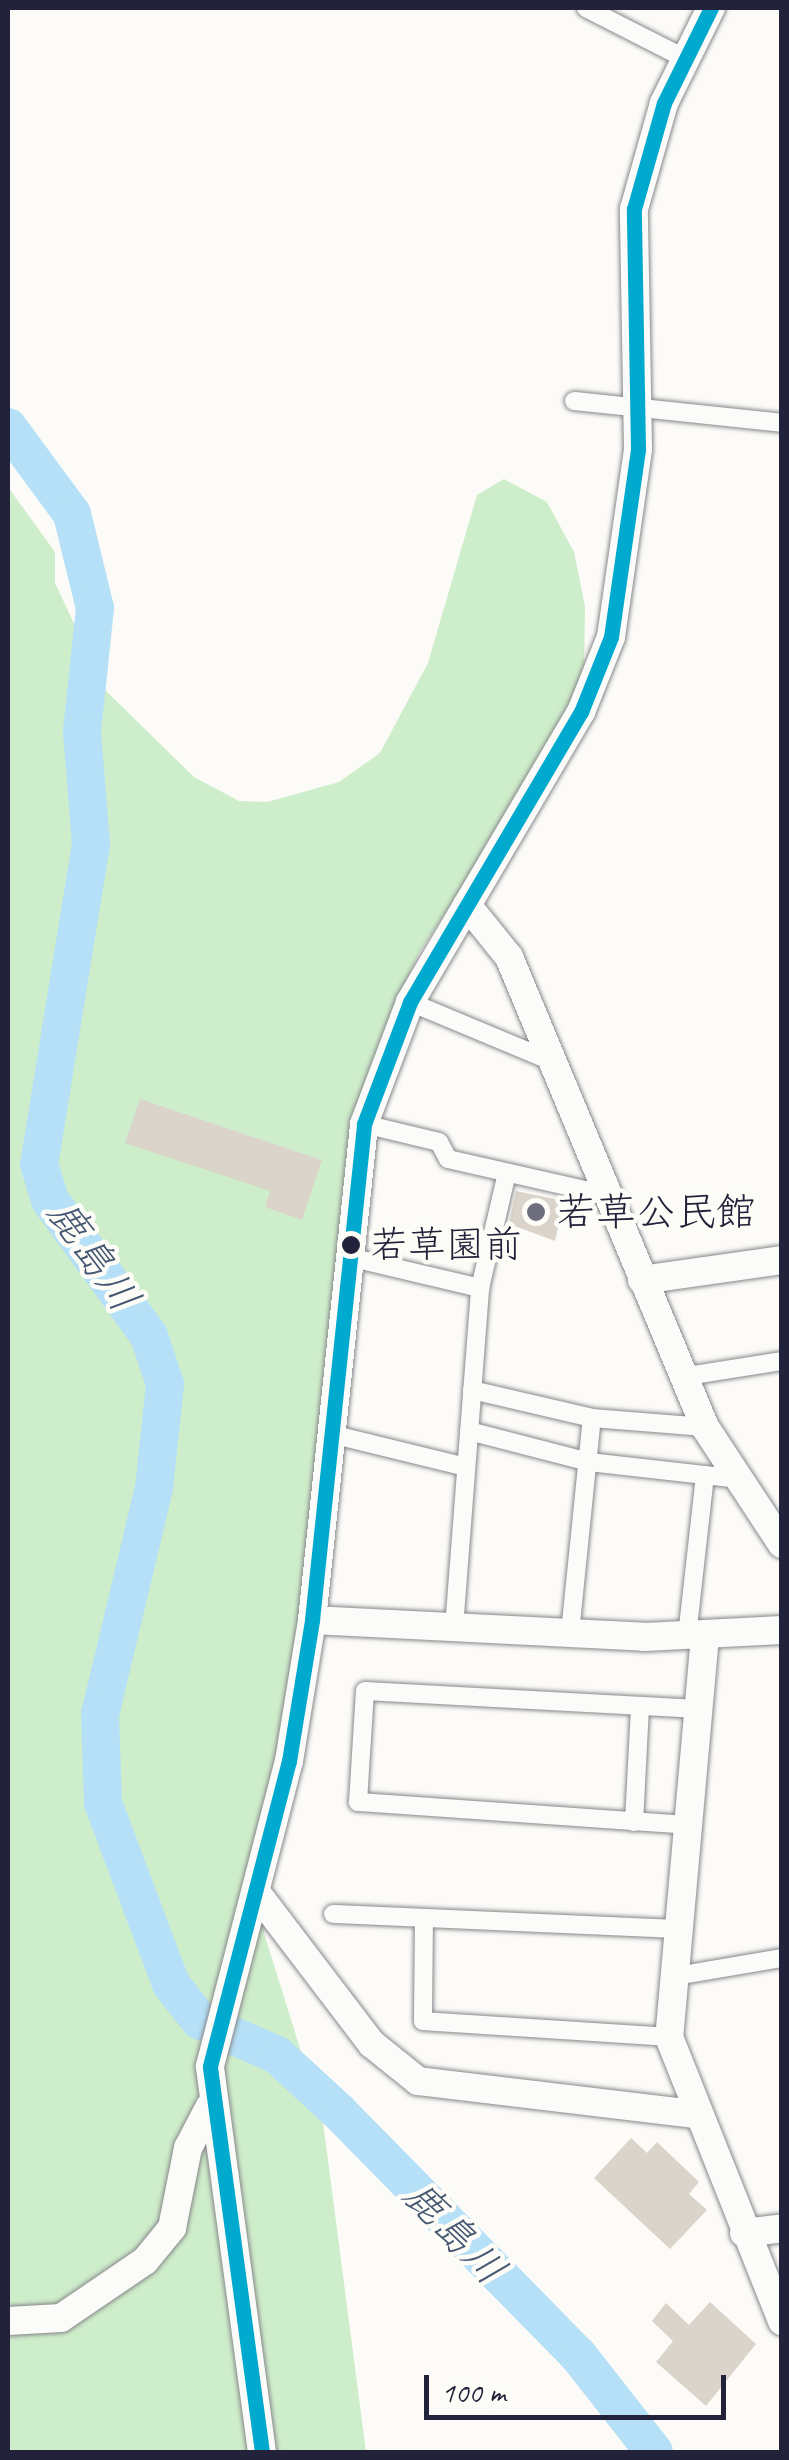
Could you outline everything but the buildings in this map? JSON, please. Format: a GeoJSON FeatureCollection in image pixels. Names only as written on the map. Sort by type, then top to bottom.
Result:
{"type":"FeatureCollection","features":[{"type":"Feature","properties":{"kind":"street"},"geometry":{"type":"LineString","coordinates":[[586,8],[682,57]]}},
{"type":"Feature","properties":{"kind":"street"},"geometry":{"type":"LineString","coordinates":[[262,2452],[210,2106],[218,2024],[256,1892],[312,1620],[364,1124],[410,1002],[580,712],[610,637],[636,404],[634,209],[682,57],[711,8]]}},
{"type":"Feature","properties":{"kind":"street"},"geometry":{"type":"LineString","coordinates":[[574,402],[636,404],[782,423]]}},
{"type":"Feature","properties":{"kind":"street"},"geometry":{"type":"LineString","coordinates":[[467,904],[510,957],[705,1428],[718,1477],[696,1636],[699,1709],[669,2037],[694,2114],[782,2321]]}},
{"type":"Feature","properties":{"kind":"street"},"geometry":{"type":"LineString","coordinates":[[410,1002],[550,1061]]}},
{"type":"Feature","properties":{"kind":"street"},"geometry":{"type":"LineString","coordinates":[[364,1124],[439,1142],[448,1159],[606,1195]]}},
{"type":"Feature","properties":{"kind":"street"},"geometry":{"type":"LineString","coordinates":[[454,1628],[480,1288],[507,1173]]}},
{"type":"Feature","properties":{"kind":"street"},"geometry":{"type":"LineString","coordinates":[[349,1257],[480,1288]]}},
{"type":"Feature","properties":{"kind":"street"},"geometry":{"type":"LineString","coordinates":[[642,1280],[782,1260]]}},
{"type":"Feature","properties":{"kind":"street"},"geometry":{"type":"LineString","coordinates":[[681,1377],[782,1361]]}},
{"type":"Feature","properties":{"kind":"street"},"geometry":{"type":"LineString","coordinates":[[472,1390],[592,1418],[705,1428]]}},
{"type":"Feature","properties":{"kind":"street"},"geometry":{"type":"LineString","coordinates":[[570,1633],[592,1418]]}},
{"type":"Feature","properties":{"kind":"street"},"geometry":{"type":"LineString","coordinates":[[469,1431],[589,1462],[718,1477],[782,1544]]}},
{"type":"Feature","properties":{"kind":"street"},"geometry":{"type":"LineString","coordinates":[[331,1434],[466,1467]]}},
{"type":"Feature","properties":{"kind":"street"},"geometry":{"type":"LineString","coordinates":[[312,1620],[696,1636],[782,1630]]}},
{"type":"Feature","properties":{"kind":"street"},"geometry":{"type":"LineString","coordinates":[[689,1825],[358,1802],[366,1692],[699,1709]]}},
{"type":"Feature","properties":{"kind":"street"},"geometry":{"type":"LineString","coordinates":[[634,1822],[640,1706]]}},
{"type":"Feature","properties":{"kind":"street"},"geometry":{"type":"LineString","coordinates":[[256,1892],[372,2044],[418,2081],[694,2114]]}},
{"type":"Feature","properties":{"kind":"street"},"geometry":{"type":"LineString","coordinates":[[334,1914],[680,1929]]}},
{"type":"Feature","properties":{"kind":"street"},"geometry":{"type":"LineString","coordinates":[[424,1918],[423,2021],[669,2037]]}},
{"type":"Feature","properties":{"kind":"street"},"geometry":{"type":"LineString","coordinates":[[676,1976],[782,1958]]}},
{"type":"Feature","properties":{"kind":"street"},"geometry":{"type":"LineString","coordinates":[[8,2321],[62,2318],[145,2261],[172,2228],[188,2148],[210,2106]]}},
{"type":"Feature","properties":{"kind":"street"},"geometry":{"type":"LineString","coordinates":[[744,2233],[782,2228]]}},
{"type":"Feature","properties":{"kind":"green space"},"geometry":{"type":"Polygon","coordinates":[[[504,479],[547,502],[574,552],[585,606],[584,677],[571,721],[419,953],[388,1021],[348,1166],[264,1933],[323,2122],[366,2452],[8,2452],[8,487],[55,552],[55,583],[105,690],[194,777],[239,801],[267,802],[339,782],[380,753],[428,663],[477,495],[504,479]]]}},
{"type":"Feature","properties":{"kind":"waterway","name":"鹿島川"},"geometry":{"type":"LineString","coordinates":[[8,427],[72,514],[95,608],[82,732],[91,844],[39,1164],[50,1200],[149,1336],[165,1384],[154,1488],[100,1714],[103,1803],[171,1984],[200,2021]]}},
{"type":"Feature","properties":{"kind":"waterway","name":"鹿島川"},"geometry":{"type":"LineString","coordinates":[[234,2036],[277,2055],[339,2112],[578,2355],[654,2452]]}},
{"type":"Feature","properties":{"kind":"transit line"},"geometry":{"type":"LineString","coordinates":[[262,2452],[210,2066],[289,1761],[312,1620],[364,1124],[410,1002],[581,712],[611,637],[638,449],[634,209],[664,103],[711,8]]}},
{"type":"Feature","properties":{"kind":"place","name":"若草公民館"},"geometry":{"type":"Point","coordinates":[536,1212]}},
{"type":"Feature","properties":{"kind":"place","name":"若草園前"},"geometry":{"type":"Point","coordinates":[351,1245]}}]}
